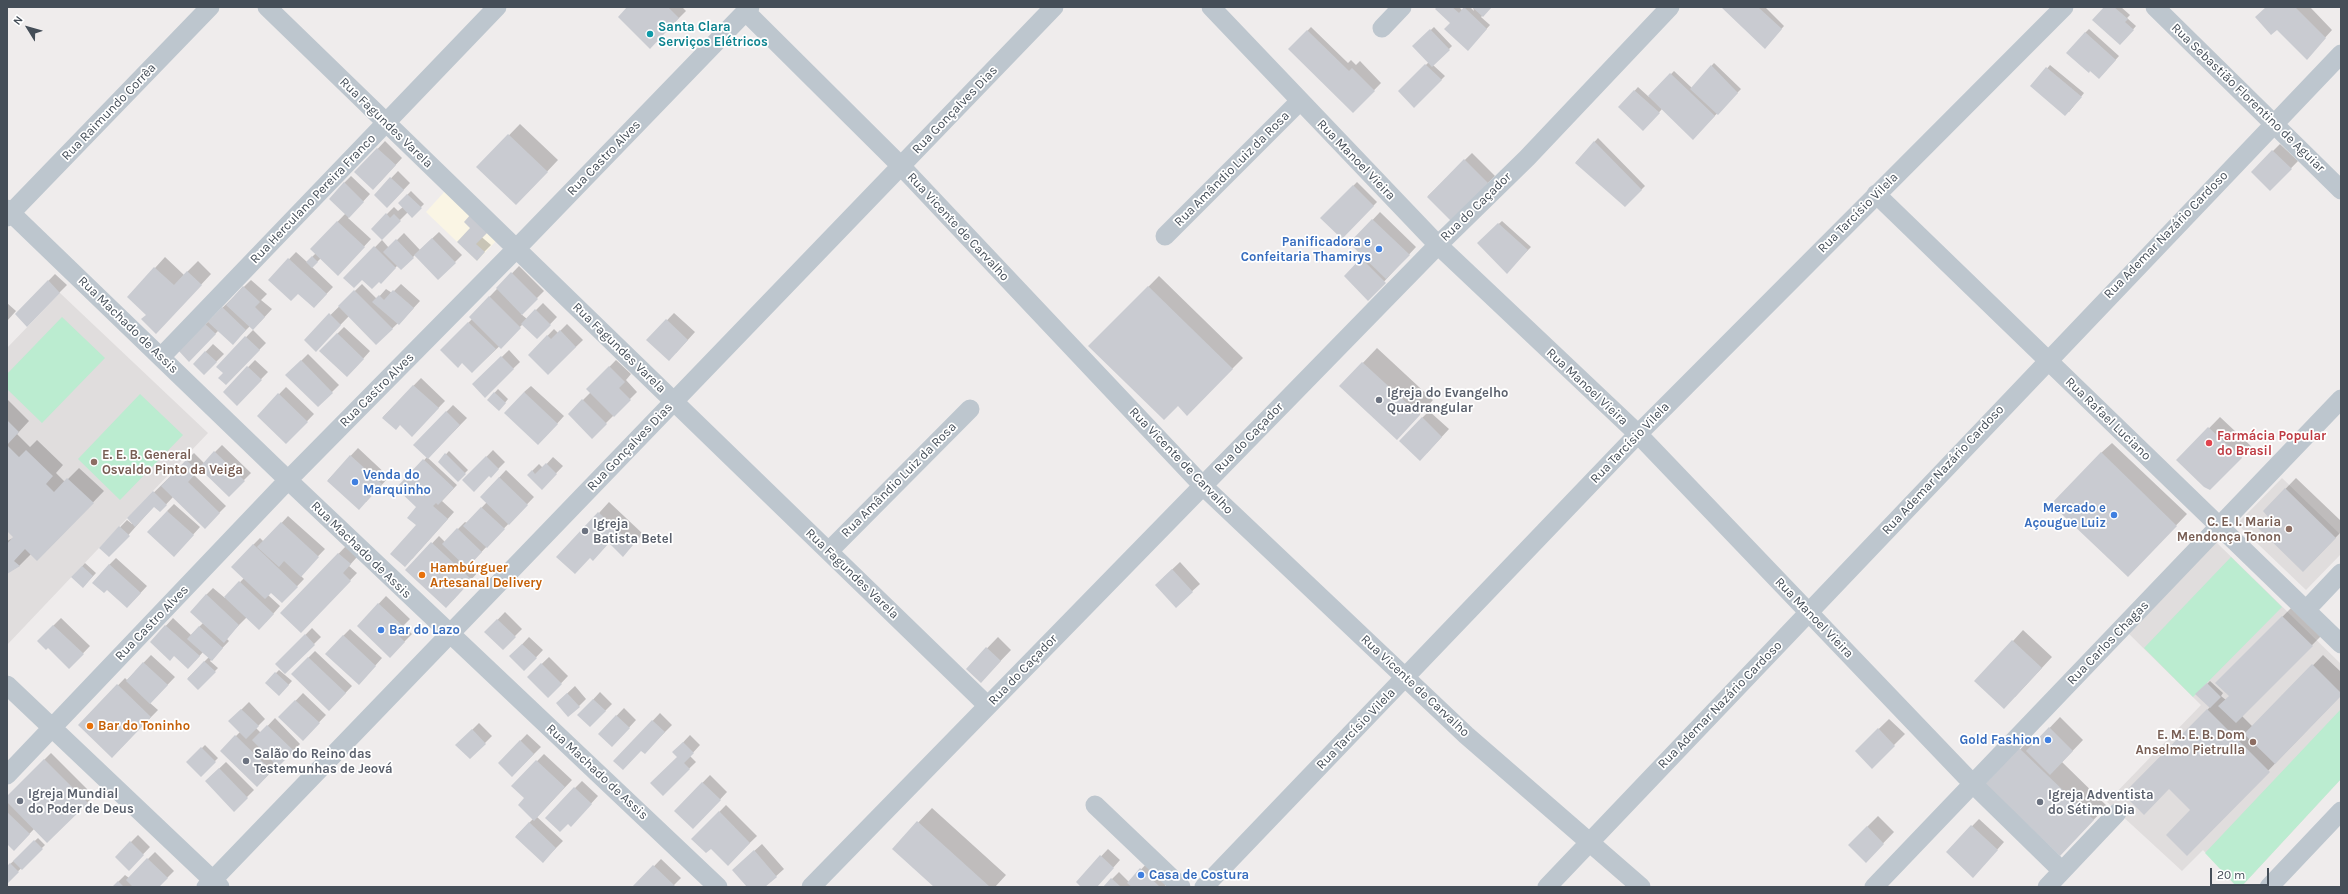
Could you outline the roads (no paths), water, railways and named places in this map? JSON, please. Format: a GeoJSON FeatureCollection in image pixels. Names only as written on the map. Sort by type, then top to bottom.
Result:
{"type":"FeatureCollection","features":[{"type":"Feature","properties":{"kind":"street","name":"Rua Raimundo Corrêa"},"geometry":{"type":"LineString","coordinates":[[8,213],[210,7]]}},
{"type":"Feature","properties":{"kind":"street","name":"Rua Fagundes Varela"},"geometry":{"type":"LineString","coordinates":[[267,7],[988,706]]}},
{"type":"Feature","properties":{"kind":"street","name":"Rua Herculano Pereira Franco"},"geometry":{"type":"LineString","coordinates":[[162,356],[497,7]]}},
{"type":"Feature","properties":{"kind":"street","name":"Rua Gonçalves Dias"},"geometry":{"type":"LineString","coordinates":[[213,885],[450,634],[1054,7]]}},
{"type":"Feature","properties":{"kind":"street","name":"Rua Manoel Vieira"},"geometry":{"type":"LineString","coordinates":[[1211,7],[1299,102],[1438,245],[1638,434],[1973,784],[2062,871]]}},
{"type":"Feature","properties":{"kind":"street"},"geometry":{"type":"LineString","coordinates":[[1382,28],[1402,7]]}},
{"type":"Feature","properties":{"kind":"street","name":"Rua Tarcísio Vilela"},"geometry":{"type":"LineString","coordinates":[[1204,887],[1638,434],[2064,7]]}},
{"type":"Feature","properties":{"kind":"street","name":"Rua Sebastião Florentino de Aguiar"},"geometry":{"type":"LineString","coordinates":[[2155,7],[2341,190]]}},
{"type":"Feature","properties":{"kind":"street","name":"Rua Vicente de Carvalho"},"geometry":{"type":"LineString","coordinates":[[748,9],[901,166],[1203,486],[1502,767],[1641,887]]}},
{"type":"Feature","properties":{"kind":"street","name":"Rua Castro Alves"},"geometry":{"type":"LineString","coordinates":[[7,775],[288,480],[516,249],[748,9]]}},
{"type":"Feature","properties":{"kind":"street","name":"Rua do Caçador"},"geometry":{"type":"LineString","coordinates":[[812,887],[1438,245],[1527,158],[1660,10]]}},
{"type":"Feature","properties":{"kind":"street","name":"Rua Ademar Nazário Cardoso"},"geometry":{"type":"LineString","coordinates":[[1546,887],[2273,123],[2341,54]]}},
{"type":"Feature","properties":{"kind":"street","name":"Rua Amândio Luiz da Rosa"},"geometry":{"type":"LineString","coordinates":[[1165,236],[1299,102]]}},
{"type":"Feature","properties":{"kind":"street","name":"Rua Rafael Luciano"},"geometry":{"type":"LineString","coordinates":[[1876,194],[2341,644]]}},
{"type":"Feature","properties":{"kind":"street","name":"Rua Machado de Assis"},"geometry":{"type":"LineString","coordinates":[[8,213],[162,356],[288,480],[718,887]]}},
{"type":"Feature","properties":{"kind":"street","name":"Rua Carlos Chagas"},"geometry":{"type":"LineString","coordinates":[[1874,887],[2341,399]]}},
{"type":"Feature","properties":{"kind":"street","name":"Rua Amândio Luiz da Rosa"},"geometry":{"type":"LineString","coordinates":[[829,551],[970,409]]}},
{"type":"Feature","properties":{"kind":"street"},"geometry":{"type":"LineString","coordinates":[[2306,610],[2341,573]]}},
{"type":"Feature","properties":{"kind":"street"},"geometry":{"type":"LineString","coordinates":[[7,684],[213,885]]}},
{"type":"Feature","properties":{"kind":"street"},"geometry":{"type":"LineString","coordinates":[[1095,805],[1181,887]]}},
{"type":"Feature","properties":{"kind":"street"},"geometry":{"type":"LineString","coordinates":[[2269,887],[2341,811]]}},
{"type":"Feature","properties":{"kind":"street"},"geometry":{"type":"LineString","coordinates":[[2047,887],[2117,813]]}},
{"type":"Feature","properties":{"kind":"place","name":"Santa Clara Serviços Elétricos"},"geometry":{"type":"Point","coordinates":[650,34]}},
{"type":"Feature","properties":{"kind":"place","name":"Panificadora e Confeitaria Thamirys"},"geometry":{"type":"Point","coordinates":[1379,249]}},
{"type":"Feature","properties":{"kind":"place","name":"Igreja do Evangelho Quadrangular"},"geometry":{"type":"Point","coordinates":[1379,400]}},
{"type":"Feature","properties":{"kind":"place","name":"Farmácia Popular do Brasil"},"geometry":{"type":"Point","coordinates":[2209,443]}},
{"type":"Feature","properties":{"kind":"place","name":"E. E. B. General Osvaldo Pinto da Veiga"},"geometry":{"type":"Point","coordinates":[94,462]}},
{"type":"Feature","properties":{"kind":"place","name":"Venda do Marquinho"},"geometry":{"type":"Point","coordinates":[355,482]}},
{"type":"Feature","properties":{"kind":"place","name":"Mercado e Açougue Luiz"},"geometry":{"type":"Point","coordinates":[2114,515]}},
{"type":"Feature","properties":{"kind":"place","name":"C. E. I. Maria Mendonça Tonon"},"geometry":{"type":"Point","coordinates":[2289,529]}},
{"type":"Feature","properties":{"kind":"place","name":"Igreja Batista Betel"},"geometry":{"type":"Point","coordinates":[585,531]}},
{"type":"Feature","properties":{"kind":"place","name":"Hambúrguer Artesanal Delivery"},"geometry":{"type":"Point","coordinates":[422,575]}},
{"type":"Feature","properties":{"kind":"place","name":"Bar do Lazo"},"geometry":{"type":"Point","coordinates":[381,630]}},
{"type":"Feature","properties":{"kind":"place","name":"Bar do Toninho"},"geometry":{"type":"Point","coordinates":[90,726]}},
{"type":"Feature","properties":{"kind":"place","name":"Gold Fashion"},"geometry":{"type":"Point","coordinates":[2048,740]}},
{"type":"Feature","properties":{"kind":"place","name":"E. M. E. B. Dom Anselmo Pietrulla"},"geometry":{"type":"Point","coordinates":[2253,742]}},
{"type":"Feature","properties":{"kind":"place","name":"Salão do Reino das Testemunhas de Jeová"},"geometry":{"type":"Point","coordinates":[246,761]}},
{"type":"Feature","properties":{"kind":"place","name":"Igreja Mundial do Poder de Deus"},"geometry":{"type":"Point","coordinates":[20,801]}},
{"type":"Feature","properties":{"kind":"place","name":"Igreja Adventista do Sétimo Dia"},"geometry":{"type":"Point","coordinates":[2040,802]}},
{"type":"Feature","properties":{"kind":"place","name":"Casa de Costura"},"geometry":{"type":"Point","coordinates":[1141,875]}}]}
